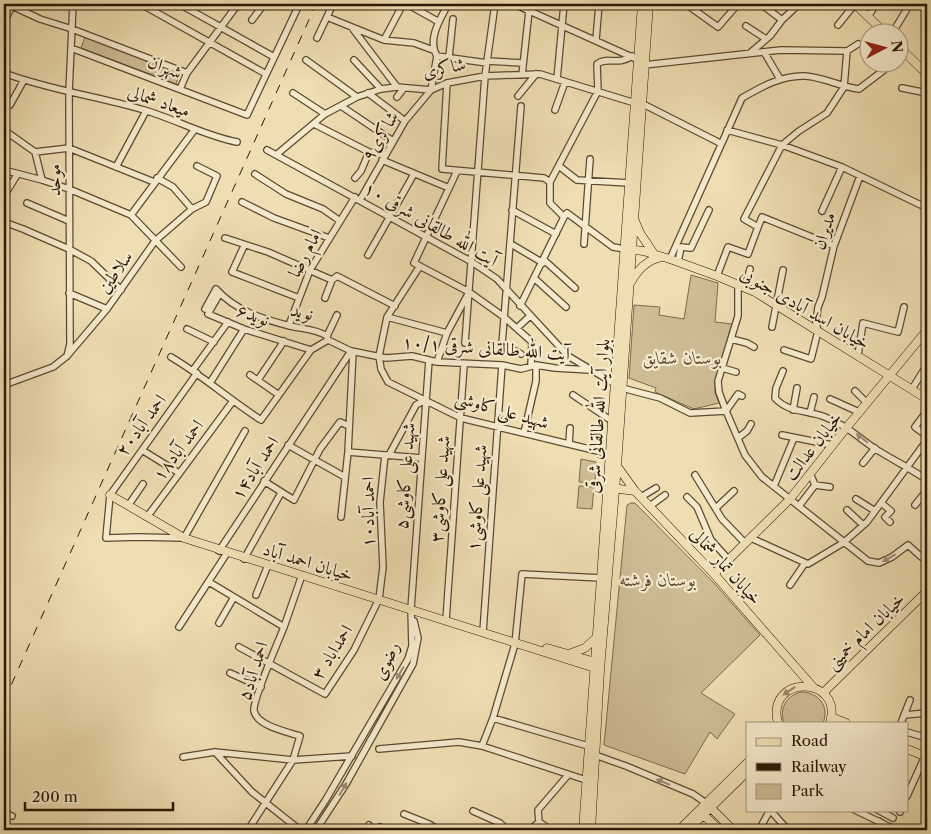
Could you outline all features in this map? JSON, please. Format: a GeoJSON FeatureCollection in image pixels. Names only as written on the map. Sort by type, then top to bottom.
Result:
{"type":"FeatureCollection","features":[{"type":"Feature","properties":{"kind":"main road","name":"بلوار آیت الله طالقانی شرقی"},"geometry":{"type":"LineString","coordinates":[[583,830],[588,746],[597,665],[611,488],[610,454],[612,421],[618,386],[629,285],[628,249],[634,218],[638,60],[642,4]]}},
{"type":"Feature","properties":{"kind":"main road","name":"بلوار آیت الله طالقانی شرقی"},"geometry":{"type":"LineString","coordinates":[[638,60],[649,4]]}},
{"type":"Feature","properties":{"kind":"main road"},"geometry":{"type":"LineString","coordinates":[[855,4],[865,10],[875,22]]}},
{"type":"Feature","properties":{"kind":"main road"},"geometry":{"type":"LineString","coordinates":[[908,56],[927,74]]}},
{"type":"Feature","properties":{"kind":"main road","name":"بلوار آیت الله طالقانی شرقی"},"geometry":{"type":"LineString","coordinates":[[591,830],[595,755],[596,637],[611,488],[617,466],[618,386],[628,249],[630,182],[638,103]]}},
{"type":"Feature","properties":{"kind":"main road"},"geometry":{"type":"LineString","coordinates":[[634,218],[640,233],[654,254]]}},
{"type":"Feature","properties":{"kind":"main road","name":"خیابان اسد آبادی جنوبی"},"geometry":{"type":"LineString","coordinates":[[628,249],[670,259],[742,286],[777,304],[927,399]]}},
{"type":"Feature","properties":{"kind":"main road"},"geometry":{"type":"LineString","coordinates":[[629,285],[638,270],[655,258],[670,259]]}},
{"type":"Feature","properties":{"kind":"main road","name":"خیابان عدالت"},"geometry":{"type":"LineString","coordinates":[[714,574],[790,499],[927,330]]}},
{"type":"Feature","properties":{"kind":"main road","name":"خیابان تمار شمالی"},"geometry":{"type":"LineString","coordinates":[[617,466],[634,491],[714,574],[813,687],[823,693]]}},
{"type":"Feature","properties":{"kind":"main road"},"geometry":{"type":"LineString","coordinates":[[611,488],[634,491]]}},
{"type":"Feature","properties":{"kind":"main road","name":"خیابان احمد آباد"},"geometry":{"type":"LineString","coordinates":[[110,495],[184,538],[223,552],[506,639],[569,654],[597,665]]}},
{"type":"Feature","properties":{"kind":"main road","name":"خیابان امام خمینی"},"geometry":{"type":"LineString","coordinates":[[823,693],[927,591]]}},
{"type":"Feature","properties":{"kind":"main road"},"geometry":{"type":"LineString","coordinates":[[569,654],[585,648],[596,637]]}},
{"type":"Feature","properties":{"kind":"main road","name":"خیابان احمد آباد"},"geometry":{"type":"LineString","coordinates":[[516,641],[597,665]]}},
{"type":"Feature","properties":{"kind":"main road"},"geometry":{"type":"LineString","coordinates":[[778,722],[777,707],[780,698],[786,691],[804,685],[813,687]]}},
{"type":"Feature","properties":{"kind":"main road"},"geometry":{"type":"LineString","coordinates":[[823,693],[831,708],[831,720]]}},
{"type":"Feature","properties":{"kind":"main road"},"geometry":{"type":"LineString","coordinates":[[908,748],[926,757]]}},
{"type":"Feature","properties":{"kind":"main road"},"geometry":{"type":"LineString","coordinates":[[679,830],[701,813],[746,764]]}},
{"type":"Feature","properties":{"kind":"main road"},"geometry":{"type":"LineString","coordinates":[[708,806],[746,774]]}},
{"type":"Feature","properties":{"kind":"main road"},"geometry":{"type":"LineString","coordinates":[[708,806],[733,830]]}},
{"type":"Feature","properties":{"kind":"main road"},"geometry":{"type":"LineString","coordinates":[[701,813],[720,830]]}},
{"type":"Feature","properties":{"kind":"main road"},"geometry":{"type":"LineString","coordinates":[[688,830],[701,813]]}},
{"type":"Feature","properties":{"kind":"main road"},"geometry":{"type":"LineString","coordinates":[[712,822],[713,817],[719,816]]}},
{"type":"Feature","properties":{"kind":"street","name":"موحد"},"geometry":{"type":"LineString","coordinates":[[67,356],[70,344],[69,92],[73,4]]}},
{"type":"Feature","properties":{"kind":"street"},"geometry":{"type":"LineString","coordinates":[[140,4],[266,74],[295,6]]}},
{"type":"Feature","properties":{"kind":"street"},"geometry":{"type":"LineString","coordinates":[[180,89],[187,73],[238,4]]}},
{"type":"Feature","properties":{"kind":"street"},"geometry":{"type":"LineString","coordinates":[[252,20],[264,4]]}},
{"type":"Feature","properties":{"kind":"street"},"geometry":{"type":"LineString","coordinates":[[317,38],[333,4]]}},
{"type":"Feature","properties":{"kind":"street"},"geometry":{"type":"LineString","coordinates":[[384,40],[403,4]]}},
{"type":"Feature","properties":{"kind":"street"},"geometry":{"type":"LineString","coordinates":[[407,4],[439,22]]}},
{"type":"Feature","properties":{"kind":"street"},"geometry":{"type":"LineString","coordinates":[[433,50],[434,31],[448,4]]}},
{"type":"Feature","properties":{"kind":"street"},"geometry":{"type":"LineString","coordinates":[[466,344],[485,76],[495,4]]}},
{"type":"Feature","properties":{"kind":"street"},"geometry":{"type":"LineString","coordinates":[[514,4],[638,60]]}},
{"type":"Feature","properties":{"kind":"street"},"geometry":{"type":"LineString","coordinates":[[522,75],[529,11],[533,4]]}},
{"type":"Feature","properties":{"kind":"street"},"geometry":{"type":"LineString","coordinates":[[557,79],[564,4]]}},
{"type":"Feature","properties":{"kind":"street"},"geometry":{"type":"LineString","coordinates":[[596,40],[599,4]]}},
{"type":"Feature","properties":{"kind":"street"},"geometry":{"type":"LineString","coordinates":[[686,4],[718,27],[738,4]]}},
{"type":"Feature","properties":{"kind":"street"},"geometry":{"type":"LineString","coordinates":[[761,4],[782,20]]}},
{"type":"Feature","properties":{"kind":"street"},"geometry":{"type":"LineString","coordinates":[[749,54],[799,4]]}},
{"type":"Feature","properties":{"kind":"street"},"geometry":{"type":"LineString","coordinates":[[838,25],[855,4]]}},
{"type":"Feature","properties":{"kind":"street"},"geometry":{"type":"LineString","coordinates":[[865,10],[876,4]]}},
{"type":"Feature","properties":{"kind":"street"},"geometry":{"type":"LineString","coordinates":[[899,22],[910,4]]}},
{"type":"Feature","properties":{"kind":"street"},"geometry":{"type":"LineString","coordinates":[[4,22],[13,5],[40,20],[72,29],[187,73]]}},
{"type":"Feature","properties":{"kind":"street"},"geometry":{"type":"LineString","coordinates":[[182,6],[274,57]]}},
{"type":"Feature","properties":{"kind":"street"},"geometry":{"type":"LineString","coordinates":[[327,17],[384,40],[414,43],[433,50],[437,56],[431,90]]}},
{"type":"Feature","properties":{"kind":"street"},"geometry":{"type":"LineString","coordinates":[[449,57],[453,19]]}},
{"type":"Feature","properties":{"kind":"street"},"geometry":{"type":"LineString","coordinates":[[746,26],[766,39]]}},
{"type":"Feature","properties":{"kind":"street"},"geometry":{"type":"LineString","coordinates":[[352,27],[400,88],[397,97]]}},
{"type":"Feature","properties":{"kind":"street"},"geometry":{"type":"LineString","coordinates":[[564,217],[550,203],[550,182],[598,91],[596,70],[598,63],[602,61],[764,52],[847,51],[858,44]]}},
{"type":"Feature","properties":{"kind":"street","name":"شهران"},"geometry":{"type":"LineString","coordinates":[[71,48],[248,115],[266,74]]}},
{"type":"Feature","properties":{"kind":"street"},"geometry":{"type":"LineString","coordinates":[[758,227],[744,219],[782,145],[799,131],[827,113],[844,87],[847,51]]}},
{"type":"Feature","properties":{"kind":"street"},"geometry":{"type":"LineString","coordinates":[[764,52],[780,79]]}},
{"type":"Feature","properties":{"kind":"street"},"geometry":{"type":"LineString","coordinates":[[437,56],[487,62],[523,63]]}},
{"type":"Feature","properties":{"kind":"street"},"geometry":{"type":"LineString","coordinates":[[306,60],[358,97]]}},
{"type":"Feature","properties":{"kind":"street"},"geometry":{"type":"LineString","coordinates":[[354,60],[381,88]]}},
{"type":"Feature","properties":{"kind":"street"},"geometry":{"type":"LineString","coordinates":[[670,259],[720,143],[742,98],[762,86],[780,79],[805,76],[859,90],[882,72]]}},
{"type":"Feature","properties":{"kind":"street"},"geometry":{"type":"LineString","coordinates":[[518,96],[536,74]]}},
{"type":"Feature","properties":{"kind":"street","name":"شاکری"},"geometry":{"type":"LineString","coordinates":[[276,155],[325,114],[358,97],[381,88],[431,90],[447,83],[485,76],[536,74],[638,103],[720,143]]}},
{"type":"Feature","properties":{"kind":"street","name":"میعاد شمالی"},"geometry":{"type":"LineString","coordinates":[[5,75],[69,92],[104,98],[225,140],[237,142]]}},
{"type":"Feature","properties":{"kind":"street"},"geometry":{"type":"LineString","coordinates":[[10,105],[24,80]]}},
{"type":"Feature","properties":{"kind":"street"},"geometry":{"type":"LineString","coordinates":[[555,110],[565,82]]}},
{"type":"Feature","properties":{"kind":"street"},"geometry":{"type":"LineString","coordinates":[[447,83],[442,169],[544,178],[550,182]]}},
{"type":"Feature","properties":{"kind":"street"},"geometry":{"type":"LineString","coordinates":[[902,88],[927,92]]}},
{"type":"Feature","properties":{"kind":"street","name":"شاکری۹"},"geometry":{"type":"LineString","coordinates":[[357,199],[384,158],[405,120],[431,90]]}},
{"type":"Feature","properties":{"kind":"street"},"geometry":{"type":"LineString","coordinates":[[293,93],[325,114]]}},
{"type":"Feature","properties":{"kind":"street"},"geometry":{"type":"LineString","coordinates":[[368,93],[405,120]]}},
{"type":"Feature","properties":{"kind":"street"},"geometry":{"type":"LineString","coordinates":[[341,106],[393,142]]}},
{"type":"Feature","properties":{"kind":"street"},"geometry":{"type":"LineString","coordinates":[[521,106],[502,344],[521,354]]}},
{"type":"Feature","properties":{"kind":"street"},"geometry":{"type":"LineString","coordinates":[[116,167],[146,111]]}},
{"type":"Feature","properties":{"kind":"street"},"geometry":{"type":"LineString","coordinates":[[314,124],[414,174],[449,188]]}},
{"type":"Feature","properties":{"kind":"street"},"geometry":{"type":"LineString","coordinates":[[131,215],[195,129]]}},
{"type":"Feature","properties":{"kind":"street"},"geometry":{"type":"LineString","coordinates":[[4,130],[35,152],[42,180]]}},
{"type":"Feature","properties":{"kind":"street"},"geometry":{"type":"LineString","coordinates":[[727,130],[782,145],[842,167],[927,208]]}},
{"type":"Feature","properties":{"kind":"street"},"geometry":{"type":"LineString","coordinates":[[35,152],[69,148],[173,187],[192,209]]}},
{"type":"Feature","properties":{"kind":"street","name":"آیت الله طالقانی شرقی ۱۰"},"geometry":{"type":"LineString","coordinates":[[267,150],[472,262],[497,279],[568,356],[618,386],[660,398],[690,414],[726,411]]}},
{"type":"Feature","properties":{"kind":"street"},"geometry":{"type":"LineString","coordinates":[[355,178],[361,172],[369,152]]}},
{"type":"Feature","properties":{"kind":"street"},"geometry":{"type":"LineString","coordinates":[[584,244],[590,159]]}},
{"type":"Feature","properties":{"kind":"street","name":"سلاطین"},"geometry":{"type":"LineString","coordinates":[[4,385],[53,366],[67,356],[108,309],[155,241],[192,209],[206,202],[217,176],[197,166]]}},
{"type":"Feature","properties":{"kind":"street"},"geometry":{"type":"LineString","coordinates":[[559,166],[577,180],[630,182]]}},
{"type":"Feature","properties":{"kind":"street"},"geometry":{"type":"LineString","coordinates":[[822,211],[842,167]]}},
{"type":"Feature","properties":{"kind":"street"},"geometry":{"type":"LineString","coordinates":[[4,170],[69,189],[131,215],[181,267]]}},
{"type":"Feature","properties":{"kind":"street"},"geometry":{"type":"LineString","coordinates":[[379,356],[387,317],[417,265],[426,238],[457,171]]}},
{"type":"Feature","properties":{"kind":"street"},"geometry":{"type":"LineString","coordinates":[[4,196],[17,174]]}},
{"type":"Feature","properties":{"kind":"street"},"geometry":{"type":"LineString","coordinates":[[255,174],[286,194],[323,209],[340,221]]}},
{"type":"Feature","properties":{"kind":"street"},"geometry":{"type":"LineString","coordinates":[[368,255],[414,174]]}},
{"type":"Feature","properties":{"kind":"street","name":"مدیران"},"geometry":{"type":"LineString","coordinates":[[784,350],[812,360],[818,331],[816,323],[818,307],[834,246],[860,176]]}},
{"type":"Feature","properties":{"kind":"street","name":"امام رضا"},"geometry":{"type":"LineString","coordinates":[[289,326],[310,270],[340,221],[357,199]]}},
{"type":"Feature","properties":{"kind":"street"},"geometry":{"type":"LineString","coordinates":[[242,202],[274,218],[329,238]]}},
{"type":"Feature","properties":{"kind":"street"},"geometry":{"type":"LineString","coordinates":[[27,203],[69,221]]}},
{"type":"Feature","properties":{"kind":"street"},"geometry":{"type":"LineString","coordinates":[[512,210],[556,234]]}},
{"type":"Feature","properties":{"kind":"street"},"geometry":{"type":"LineString","coordinates":[[670,259],[681,247],[691,248],[709,210]]}},
{"type":"Feature","properties":{"kind":"street"},"geometry":{"type":"LineString","coordinates":[[520,306],[566,214],[586,226],[613,247],[628,249]]}},
{"type":"Feature","properties":{"kind":"street"},"geometry":{"type":"LineString","coordinates":[[717,276],[728,246],[748,254],[762,217],[834,246]]}},
{"type":"Feature","properties":{"kind":"street"},"geometry":{"type":"LineString","coordinates":[[4,222],[69,249],[91,261],[121,290]]}},
{"type":"Feature","properties":{"kind":"street"},"geometry":{"type":"LineString","coordinates":[[225,238],[244,246],[268,252],[332,280]]}},
{"type":"Feature","properties":{"kind":"street"},"geometry":{"type":"LineString","coordinates":[[511,244],[543,261],[575,288]]}},
{"type":"Feature","properties":{"kind":"street"},"geometry":{"type":"LineString","coordinates":[[244,246],[232,272],[299,298]]}},
{"type":"Feature","properties":{"kind":"street"},"geometry":{"type":"LineString","coordinates":[[417,265],[469,292],[504,316],[532,342],[536,381],[524,433]]}},
{"type":"Feature","properties":{"kind":"street"},"geometry":{"type":"LineString","coordinates":[[750,269],[742,286],[738,316],[718,381],[719,392],[745,455],[762,477],[868,561],[879,563],[892,557],[908,545],[927,562]]}},
{"type":"Feature","properties":{"kind":"street"},"geometry":{"type":"LineString","coordinates":[[772,327],[783,270]]}},
{"type":"Feature","properties":{"kind":"street"},"geometry":{"type":"LineString","coordinates":[[325,298],[332,280],[337,276],[395,306]]}},
{"type":"Feature","properties":{"kind":"street"},"geometry":{"type":"LineString","coordinates":[[534,278],[566,307]]}},
{"type":"Feature","properties":{"kind":"street"},"geometry":{"type":"LineString","coordinates":[[206,309],[216,289],[220,293]]}},
{"type":"Feature","properties":{"kind":"street"},"geometry":{"type":"LineString","coordinates":[[437,362],[447,333],[469,292]]}},
{"type":"Feature","properties":{"kind":"street"},"geometry":{"type":"LineString","coordinates":[[69,293],[108,309]]}},
{"type":"Feature","properties":{"kind":"street","name":"نوید۶"},"geometry":{"type":"LineString","coordinates":[[220,293],[208,314],[244,329],[311,350]]}},
{"type":"Feature","properties":{"kind":"street","name":"نوید"},"geometry":{"type":"LineString","coordinates":[[220,293],[242,311],[289,326],[319,331],[352,351],[379,356]]}},
{"type":"Feature","properties":{"kind":"street"},"geometry":{"type":"LineString","coordinates":[[858,355],[863,323],[898,332],[904,307]]}},
{"type":"Feature","properties":{"kind":"street"},"geometry":{"type":"LineString","coordinates":[[171,357],[261,420],[311,350],[328,338],[337,315]]}},
{"type":"Feature","properties":{"kind":"street"},"geometry":{"type":"LineString","coordinates":[[517,328],[530,316]]}},
{"type":"Feature","properties":{"kind":"street"},"geometry":{"type":"LineString","coordinates":[[387,317],[447,333]]}},
{"type":"Feature","properties":{"kind":"street","name":"احمد آباد۲۰"},"geometry":{"type":"LineString","coordinates":[[110,495],[228,322]]}},
{"type":"Feature","properties":{"kind":"street"},"geometry":{"type":"LineString","coordinates":[[187,329],[214,342]]}},
{"type":"Feature","properties":{"kind":"street"},"geometry":{"type":"LineString","coordinates":[[210,383],[244,329]]}},
{"type":"Feature","properties":{"kind":"street"},"geometry":{"type":"LineString","coordinates":[[731,339],[747,343],[754,348]]}},
{"type":"Feature","properties":{"kind":"street"},"geometry":{"type":"LineString","coordinates":[[258,380],[284,342]]}},
{"type":"Feature","properties":{"kind":"street"},"geometry":{"type":"LineString","coordinates":[[341,517],[348,452],[352,351]]}},
{"type":"Feature","properties":{"kind":"street","name":"احمد آباد۱۴"},"geometry":{"type":"LineString","coordinates":[[179,627],[209,582],[223,552],[264,481],[352,351]]}},
{"type":"Feature","properties":{"kind":"street","name":"آیت الله طالقانی شرقی ۱۰/۱"},"geometry":{"type":"LineString","coordinates":[[379,356],[386,358],[412,356],[437,362],[502,365],[521,369],[534,365],[592,370]]}},
{"type":"Feature","properties":{"kind":"street","name":"شهید علی کاوشی"},"geometry":{"type":"LineString","coordinates":[[379,356],[381,369],[388,382],[461,418],[610,454]]}},
{"type":"Feature","properties":{"kind":"street","name":"شهید علی کاوشی۵"},"geometry":{"type":"LineString","coordinates":[[411,609],[429,360]]}},
{"type":"Feature","properties":{"kind":"street","name":"شهید علی کاوشی۳"},"geometry":{"type":"LineString","coordinates":[[446,620],[464,364]]}},
{"type":"Feature","properties":{"kind":"street","name":"شهید علی کاوشی۱"},"geometry":{"type":"LineString","coordinates":[[483,632],[502,365]]}},
{"type":"Feature","properties":{"kind":"street"},"geometry":{"type":"LineString","coordinates":[[722,368],[736,372]]}},
{"type":"Feature","properties":{"kind":"street"},"geometry":{"type":"LineString","coordinates":[[912,389],[925,368],[927,369]]}},
{"type":"Feature","properties":{"kind":"street"},"geometry":{"type":"LineString","coordinates":[[783,371],[776,388],[775,398],[788,408],[825,417],[847,427],[875,448],[927,480]]}},
{"type":"Feature","properties":{"kind":"street"},"geometry":{"type":"LineString","coordinates":[[250,374],[279,395]]}},
{"type":"Feature","properties":{"kind":"street"},"geometry":{"type":"LineString","coordinates":[[793,410],[797,388]]}},
{"type":"Feature","properties":{"kind":"street"},"geometry":{"type":"LineString","coordinates":[[854,391],[867,403]]}},
{"type":"Feature","properties":{"kind":"street"},"geometry":{"type":"LineString","coordinates":[[726,411],[738,394],[742,396]]}},
{"type":"Feature","properties":{"kind":"street"},"geometry":{"type":"LineString","coordinates":[[573,395],[612,421]]}},
{"type":"Feature","properties":{"kind":"street"},"geometry":{"type":"LineString","coordinates":[[810,413],[814,397]]}},
{"type":"Feature","properties":{"kind":"street"},"geometry":{"type":"LineString","coordinates":[[830,399],[859,412]]}},
{"type":"Feature","properties":{"kind":"street"},"geometry":{"type":"LineString","coordinates":[[387,455],[416,405],[425,400]]}},
{"type":"Feature","properties":{"kind":"street","name":"احمد آباد۱۸"},"geometry":{"type":"LineString","coordinates":[[147,517],[233,401]]}},
{"type":"Feature","properties":{"kind":"street"},"geometry":{"type":"LineString","coordinates":[[927,411],[916,427],[927,436]]}},
{"type":"Feature","properties":{"kind":"street"},"geometry":{"type":"LineString","coordinates":[[264,481],[294,500],[320,449],[340,422],[349,426]]}},
{"type":"Feature","properties":{"kind":"street"},"geometry":{"type":"LineString","coordinates":[[738,438],[747,432],[750,424]]}},
{"type":"Feature","properties":{"kind":"street"},"geometry":{"type":"LineString","coordinates":[[569,444],[570,428]]}},
{"type":"Feature","properties":{"kind":"street"},"geometry":{"type":"LineString","coordinates":[[110,495],[106,538],[184,538],[245,431]]}},
{"type":"Feature","properties":{"kind":"street"},"geometry":{"type":"LineString","coordinates":[[782,435],[832,445]]}},
{"type":"Feature","properties":{"kind":"street"},"geometry":{"type":"LineString","coordinates":[[774,486],[794,438]]}},
{"type":"Feature","properties":{"kind":"street"},"geometry":{"type":"LineString","coordinates":[[695,475],[722,519],[748,541],[808,564],[843,543],[863,525],[927,440]]}},
{"type":"Feature","properties":{"kind":"street"},"geometry":{"type":"LineString","coordinates":[[288,445],[345,477]]}},
{"type":"Feature","properties":{"kind":"street"},"geometry":{"type":"LineString","coordinates":[[863,463],[875,448]]}},
{"type":"Feature","properties":{"kind":"street"},"geometry":{"type":"LineString","coordinates":[[142,450],[179,473]]}},
{"type":"Feature","properties":{"kind":"street"},"geometry":{"type":"LineString","coordinates":[[348,452],[421,458]]}},
{"type":"Feature","properties":{"kind":"street","name":"احمد آباد۱۰"},"geometry":{"type":"LineString","coordinates":[[379,599],[383,567],[380,502],[387,455]]}},
{"type":"Feature","properties":{"kind":"street"},"geometry":{"type":"LineString","coordinates":[[810,473],[815,484]]}},
{"type":"Feature","properties":{"kind":"street"},"geometry":{"type":"LineString","coordinates":[[128,506],[143,484]]}},
{"type":"Feature","properties":{"kind":"street"},"geometry":{"type":"LineString","coordinates":[[815,484],[830,487]]}},
{"type":"Feature","properties":{"kind":"street"},"geometry":{"type":"LineString","coordinates":[[799,506],[815,484]]}},
{"type":"Feature","properties":{"kind":"street"},"geometry":{"type":"LineString","coordinates":[[641,497],[656,488]]}},
{"type":"Feature","properties":{"kind":"street"},"geometry":{"type":"LineString","coordinates":[[915,505],[927,490]]}},
{"type":"Feature","properties":{"kind":"street"},"geometry":{"type":"LineString","coordinates":[[716,508],[734,491]]}},
{"type":"Feature","properties":{"kind":"street"},"geometry":{"type":"LineString","coordinates":[[244,558],[281,493]]}},
{"type":"Feature","properties":{"kind":"street"},"geometry":{"type":"LineString","coordinates":[[650,506],[665,495]]}},
{"type":"Feature","properties":{"kind":"street"},"geometry":{"type":"LineString","coordinates":[[687,497],[697,507],[711,540],[729,560]]}},
{"type":"Feature","properties":{"kind":"street"},"geometry":{"type":"LineString","coordinates":[[856,499],[875,511]]}},
{"type":"Feature","properties":{"kind":"street"},"geometry":{"type":"LineString","coordinates":[[881,503],[891,511],[884,517],[890,522]]}},
{"type":"Feature","properties":{"kind":"street"},"geometry":{"type":"LineString","coordinates":[[847,510],[863,525]]}},
{"type":"Feature","properties":{"kind":"street"},"geometry":{"type":"LineString","coordinates":[[790,585],[805,563]]}},
{"type":"Feature","properties":{"kind":"street"},"geometry":{"type":"LineString","coordinates":[[256,595],[268,565]]}},
{"type":"Feature","properties":{"kind":"street"},"geometry":{"type":"LineString","coordinates":[[482,746],[493,718],[516,641],[522,574],[601,578]]}},
{"type":"Feature","properties":{"kind":"street","name":"احمد آباد۵"},"geometry":{"type":"LineString","coordinates":[[293,760],[300,736],[271,726],[259,719],[254,710],[256,697],[284,627],[302,575]]}},
{"type":"Feature","properties":{"kind":"street"},"geometry":{"type":"LineString","coordinates":[[209,582],[284,627]]}},
{"type":"Feature","properties":{"kind":"street"},"geometry":{"type":"LineString","coordinates":[[219,623],[234,597]]}},
{"type":"Feature","properties":{"kind":"street","name":"احمداباد ۳"},"geometry":{"type":"LineString","coordinates":[[270,663],[325,694],[354,650],[379,599]]}},
{"type":"Feature","properties":{"kind":"street","name":"رضوی"},"geometry":{"type":"LineString","coordinates":[[306,830],[314,820],[408,659],[412,646],[411,609]]}},
{"type":"Feature","properties":{"kind":"street","name":"رضوی"},"geometry":{"type":"LineString","coordinates":[[316,830],[346,784],[413,664],[418,638],[411,609]]}},
{"type":"Feature","properties":{"kind":"street"},"geometry":{"type":"LineString","coordinates":[[238,647],[270,663]]}},
{"type":"Feature","properties":{"kind":"street"},"geometry":{"type":"LineString","coordinates":[[230,673],[260,687]]}},
{"type":"Feature","properties":{"kind":"street"},"geometry":{"type":"LineString","coordinates":[[901,722],[910,700]]}},
{"type":"Feature","properties":{"kind":"street"},"geometry":{"type":"LineString","coordinates":[[904,715],[927,713]]}},
{"type":"Feature","properties":{"kind":"street"},"geometry":{"type":"LineString","coordinates":[[493,718],[588,746]]}},
{"type":"Feature","properties":{"kind":"street"},"geometry":{"type":"LineString","coordinates":[[908,732],[927,738]]}},
{"type":"Feature","properties":{"kind":"street"},"geometry":{"type":"LineString","coordinates":[[378,750],[459,742],[482,746],[586,780]]}},
{"type":"Feature","properties":{"kind":"street"},"geometry":{"type":"LineString","coordinates":[[183,756],[216,752],[293,760],[352,756]]}},
{"type":"Feature","properties":{"kind":"street"},"geometry":{"type":"LineString","coordinates":[[216,752],[252,792],[300,830]]}},
{"type":"Feature","properties":{"kind":"street"},"geometry":{"type":"LineString","coordinates":[[595,755],[693,794],[708,806]]}},
{"type":"Feature","properties":{"kind":"street"},"geometry":{"type":"LineString","coordinates":[[908,794],[926,757]]}},
{"type":"Feature","properties":{"kind":"street"},"geometry":{"type":"LineString","coordinates":[[248,830],[293,760]]}},
{"type":"Feature","properties":{"kind":"street"},"geometry":{"type":"LineString","coordinates":[[530,830],[538,822],[538,810],[568,775]]}},
{"type":"Feature","properties":{"kind":"street"},"geometry":{"type":"LineString","coordinates":[[473,811],[500,823],[507,830]]}},
{"type":"Feature","properties":{"kind":"street"},"geometry":{"type":"LineString","coordinates":[[759,830],[769,812]]}},
{"type":"Feature","properties":{"kind":"street"},"geometry":{"type":"LineString","coordinates":[[772,812],[788,830]]}},
{"type":"Feature","properties":{"kind":"street"},"geometry":{"type":"LineString","coordinates":[[859,812],[896,830]]}},
{"type":"Feature","properties":{"kind":"street"},"geometry":{"type":"LineString","coordinates":[[882,812],[893,818]]}},
{"type":"Feature","properties":{"kind":"street"},"geometry":{"type":"LineString","coordinates":[[4,813],[12,816]]}},
{"type":"Feature","properties":{"kind":"street"},"geometry":{"type":"LineString","coordinates":[[404,814],[439,830]]}},
{"type":"Feature","properties":{"kind":"street"},"geometry":{"type":"LineString","coordinates":[[876,830],[879,821]]}},
{"type":"Feature","properties":{"kind":"street"},"geometry":{"type":"LineString","coordinates":[[538,822],[551,830]]}},
{"type":"Feature","properties":{"kind":"green space"},"geometry":{"type":"Polygon","coordinates":[[[85,37],[180,73],[176,84],[81,48],[85,37]]]}},
{"type":"Feature","properties":{"kind":"green space","name":"بوستان شقایق"},"geometry":{"type":"Polygon","coordinates":[[[691,275],[718,283],[715,322],[732,324],[715,382],[715,393],[719,403],[694,409],[655,392],[656,388],[629,378],[634,305],[660,307],[659,315],[684,319],[691,275]]]}},
{"type":"Feature","properties":{"kind":"green space"},"geometry":{"type":"Polygon","coordinates":[[[581,459],[596,462],[595,483],[579,482],[581,459]]]}},
{"type":"Feature","properties":{"kind":"green space"},"geometry":{"type":"Polygon","coordinates":[[[579,486],[594,487],[592,509],[577,508],[579,486]]]}},
{"type":"Feature","properties":{"kind":"green space","name":"بوستان فرشته"},"geometry":{"type":"Polygon","coordinates":[[[635,503],[713,582],[760,635],[701,693],[735,714],[717,739],[710,732],[685,774],[604,745],[627,505],[635,503]]]}},
{"type":"Feature","properties":{"kind":"green space"},"geometry":{"type":"Polygon","coordinates":[[[801,692],[813,694],[821,701],[825,711],[823,722],[784,722],[782,712],[785,703],[791,696],[801,692]]]}},
{"type":"Feature","properties":{"kind":"railway"},"geometry":{"type":"LineString","coordinates":[[4,701],[316,4]]}}]}
